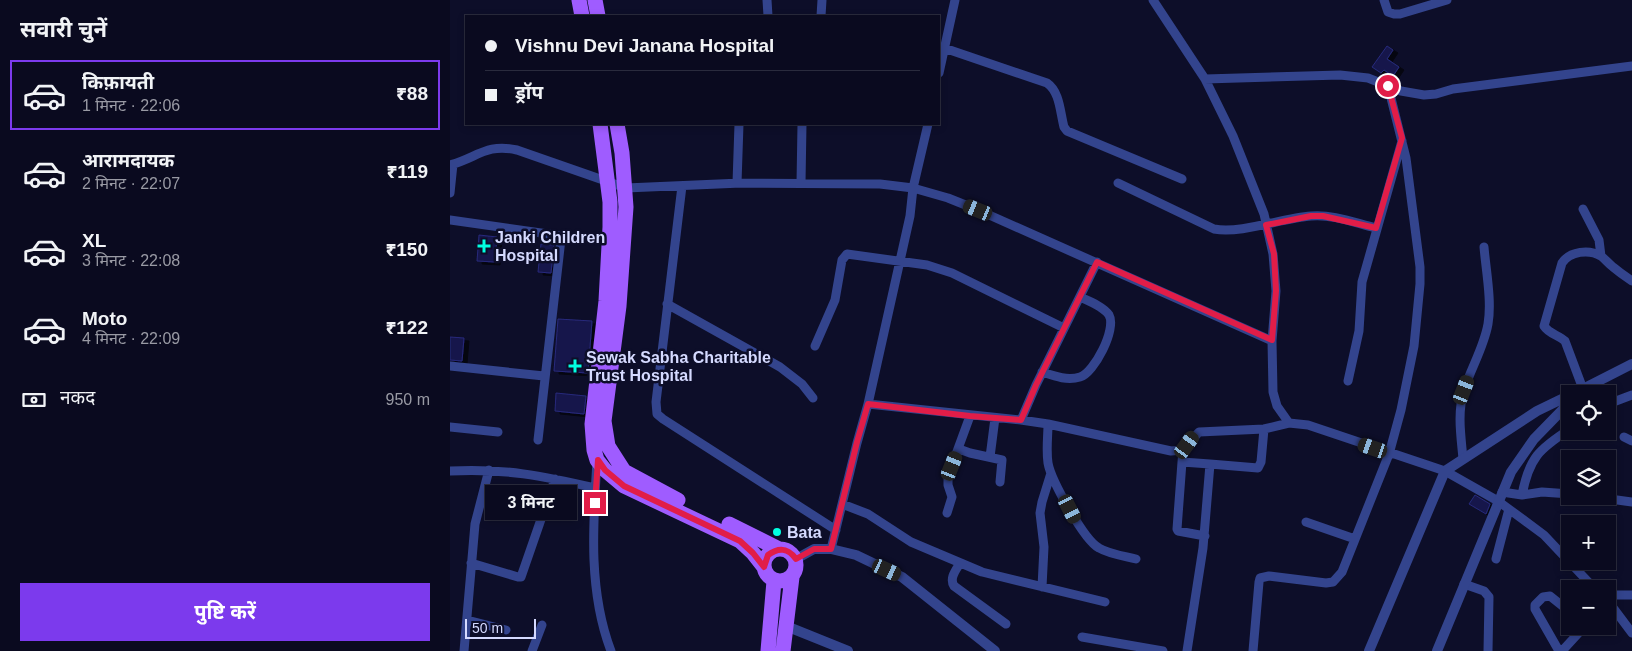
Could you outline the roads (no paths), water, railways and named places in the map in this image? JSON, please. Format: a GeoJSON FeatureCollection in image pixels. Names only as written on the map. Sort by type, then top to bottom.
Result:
{"type":"FeatureCollection","features":[{"type":"Feature","properties":{"kind":"main road"},"geometry":{"type":"LineString","coordinates":[[579,0],[582,15]]}},
{"type":"Feature","properties":{"kind":"main road"},"geometry":{"type":"LineString","coordinates":[[594,0],[598,15]]}},
{"type":"Feature","properties":{"kind":"main road"},"geometry":{"type":"LineString","coordinates":[[600,125],[610,202],[610,227],[606,301],[592,424],[594,450],[598,460],[605,470],[624,486],[740,541],[753,553],[764,567],[768,576],[774,581],[787,580],[796,571],[796,559],[786,550],[780,549],[660,492],[624,471],[608,446],[604,421],[619,306],[626,207],[626,188],[617,125]]}},
{"type":"Feature","properties":{"kind":"main road"},"geometry":{"type":"LineString","coordinates":[[764,567],[768,555],[780,549]]}},
{"type":"Feature","properties":{"kind":"main road"},"geometry":{"type":"LineString","coordinates":[[783,651],[792,577]]}},
{"type":"Feature","properties":{"kind":"main road"},"geometry":{"type":"LineString","coordinates":[[768,651],[774,581]]}},
{"type":"Feature","properties":{"kind":"street"},"geometry":{"type":"LineString","coordinates":[[767,0],[768,15]]}},
{"type":"Feature","properties":{"kind":"street"},"geometry":{"type":"LineString","coordinates":[[821,15],[822,0]]}},
{"type":"Feature","properties":{"kind":"street"},"geometry":{"type":"LineString","coordinates":[[940,67],[955,0]]}},
{"type":"Feature","properties":{"kind":"street"},"geometry":{"type":"LineString","coordinates":[[1153,0],[1205,79],[1233,136],[1264,214],[1274,254],[1276,291],[1272,340],[1275,401],[1289,423]]}},
{"type":"Feature","properties":{"kind":"street"},"geometry":{"type":"LineString","coordinates":[[1384,0],[1388,12],[1394,14],[1400,14],[1446,0]]}},
{"type":"Feature","properties":{"kind":"street"},"geometry":{"type":"LineString","coordinates":[[944,48],[1047,83],[1053,87],[1064,127],[1067,131],[1182,178]]}},
{"type":"Feature","properties":{"kind":"street"},"geometry":{"type":"LineString","coordinates":[[1205,79],[1340,75],[1368,78],[1401,91],[1424,95],[1453,89],[1632,66]]}},
{"type":"Feature","properties":{"kind":"street"},"geometry":{"type":"LineString","coordinates":[[1253,651],[1260,578],[1269,576],[1326,584],[1333,582],[1342,572],[1389,454],[1411,364],[1420,284],[1419,253],[1402,138],[1388,86]]}},
{"type":"Feature","properties":{"kind":"street"},"geometry":{"type":"LineString","coordinates":[[737,183],[739,125]]}},
{"type":"Feature","properties":{"kind":"street"},"geometry":{"type":"LineString","coordinates":[[801,183],[802,125]]}},
{"type":"Feature","properties":{"kind":"street"},"geometry":{"type":"LineString","coordinates":[[831,549],[868,404],[910,216],[928,125]]}},
{"type":"Feature","properties":{"kind":"street"},"geometry":{"type":"LineString","coordinates":[[1348,381],[1359,331],[1362,282],[1402,138]]}},
{"type":"Feature","properties":{"kind":"street"},"geometry":{"type":"LineString","coordinates":[[450,193],[452,164],[498,147],[626,188],[737,183],[856,183],[914,188],[970,207],[1272,340]]}},
{"type":"Feature","properties":{"kind":"street"},"geometry":{"type":"LineString","coordinates":[[1118,183],[1214,229],[1224,230],[1266,225],[1311,216],[1323,216],[1376,228]]}},
{"type":"Feature","properties":{"kind":"street"},"geometry":{"type":"LineString","coordinates":[[682,186],[656,402],[657,414],[836,530]]}},
{"type":"Feature","properties":{"kind":"street"},"geometry":{"type":"LineString","coordinates":[[1583,209],[1599,240],[1601,256]]}},
{"type":"Feature","properties":{"kind":"street"},"geometry":{"type":"LineString","coordinates":[[450,220],[559,236],[562,244],[544,376],[538,440]]}},
{"type":"Feature","properties":{"kind":"street"},"geometry":{"type":"LineString","coordinates":[[1464,459],[1460,423],[1461,402],[1484,338],[1489,315],[1484,247]]}},
{"type":"Feature","properties":{"kind":"street"},"geometry":{"type":"LineString","coordinates":[[1579,385],[1565,341],[1551,333],[1544,326],[1562,263],[1566,257],[1574,253],[1601,256],[1613,268],[1632,281]]}},
{"type":"Feature","properties":{"kind":"street"},"geometry":{"type":"LineString","coordinates":[[815,346],[835,300],[844,257],[847,254],[900,260],[927,265],[952,273],[1064,328]]}},
{"type":"Feature","properties":{"kind":"street"},"geometry":{"type":"LineString","coordinates":[[1021,420],[1042,372],[1097,262]]}},
{"type":"Feature","properties":{"kind":"street"},"geometry":{"type":"LineString","coordinates":[[1042,372],[1073,379],[1086,374],[1092,368],[1107,339],[1110,316],[1080,296]]}},
{"type":"Feature","properties":{"kind":"street"},"geometry":{"type":"LineString","coordinates":[[667,304],[780,367],[802,384],[813,398]]}},
{"type":"Feature","properties":{"kind":"street"},"geometry":{"type":"LineString","coordinates":[[1592,385],[1632,364]]}},
{"type":"Feature","properties":{"kind":"street"},"geometry":{"type":"LineString","coordinates":[[450,366],[544,376]]}},
{"type":"Feature","properties":{"kind":"street"},"geometry":{"type":"LineString","coordinates":[[1616,401],[1632,396]]}},
{"type":"Feature","properties":{"kind":"street"},"geometry":{"type":"LineString","coordinates":[[1370,651],[1445,472],[1537,411],[1561,399]]}},
{"type":"Feature","properties":{"kind":"street"},"geometry":{"type":"LineString","coordinates":[[868,404],[1048,424],[1171,451],[1182,450],[1199,432],[1264,429],[1289,423],[1308,425],[1445,472],[1500,496],[1542,492],[1561,493]]}},
{"type":"Feature","properties":{"kind":"street"},"geometry":{"type":"LineString","coordinates":[[1537,411],[1549,422]]}},
{"type":"Feature","properties":{"kind":"street"},"geometry":{"type":"LineString","coordinates":[[1437,651],[1500,496],[1520,457],[1561,411]]}},
{"type":"Feature","properties":{"kind":"street"},"geometry":{"type":"LineString","coordinates":[[947,512],[952,497],[948,485],[948,476],[970,416]]}},
{"type":"Feature","properties":{"kind":"street"},"geometry":{"type":"LineString","coordinates":[[990,457],[995,418]]}},
{"type":"Feature","properties":{"kind":"street"},"geometry":{"type":"LineString","coordinates":[[1048,424],[1047,456],[1051,473],[1079,528],[1101,550],[1136,559]]}},
{"type":"Feature","properties":{"kind":"street"},"geometry":{"type":"LineString","coordinates":[[450,427],[498,432]]}},
{"type":"Feature","properties":{"kind":"street"},"geometry":{"type":"LineString","coordinates":[[1182,462],[1258,468],[1261,462],[1264,429]]}},
{"type":"Feature","properties":{"kind":"street"},"geometry":{"type":"LineString","coordinates":[[1522,495],[1526,478],[1535,457],[1546,445],[1561,435]]}},
{"type":"Feature","properties":{"kind":"street"},"geometry":{"type":"LineString","coordinates":[[959,449],[1002,460],[1000,482]]}},
{"type":"Feature","properties":{"kind":"street"},"geometry":{"type":"LineString","coordinates":[[1182,450],[1177,529],[1178,531],[1204,536]]}},
{"type":"Feature","properties":{"kind":"street"},"geometry":{"type":"LineString","coordinates":[[598,460],[594,532],[596,580],[602,628],[611,651]]}},
{"type":"Feature","properties":{"kind":"street"},"geometry":{"type":"LineString","coordinates":[[1187,651],[1204,536],[1210,464]]}},
{"type":"Feature","properties":{"kind":"street"},"geometry":{"type":"LineString","coordinates":[[450,471],[489,470],[535,474],[595,488]]}},
{"type":"Feature","properties":{"kind":"street"},"geometry":{"type":"LineString","coordinates":[[464,651],[475,524],[489,470]]}},
{"type":"Feature","properties":{"kind":"street"},"geometry":{"type":"LineString","coordinates":[[1042,587],[1044,547],[1040,513],[1051,473]]}},
{"type":"Feature","properties":{"kind":"street"},"geometry":{"type":"LineString","coordinates":[[471,563],[522,577],[555,479]]}},
{"type":"Feature","properties":{"kind":"street"},"geometry":{"type":"LineString","coordinates":[[1500,496],[1509,509],[1544,535],[1586,580]]}},
{"type":"Feature","properties":{"kind":"street"},"geometry":{"type":"LineString","coordinates":[[1616,500],[1632,502]]}},
{"type":"Feature","properties":{"kind":"street"},"geometry":{"type":"LineString","coordinates":[[842,504],[868,514],[912,542],[982,572],[1105,602]]}},
{"type":"Feature","properties":{"kind":"street"},"geometry":{"type":"LineString","coordinates":[[1496,559],[1509,509]]}},
{"type":"Feature","properties":{"kind":"street"},"geometry":{"type":"LineString","coordinates":[[1306,522],[1355,539]]}},
{"type":"Feature","properties":{"kind":"street"},"geometry":{"type":"LineString","coordinates":[[796,559],[814,549],[831,549],[856,555],[902,577],[994,651]]}},
{"type":"Feature","properties":{"kind":"street"},"geometry":{"type":"LineString","coordinates":[[960,563],[952,577],[954,586],[1006,624]]}},
{"type":"Feature","properties":{"kind":"street"},"geometry":{"type":"LineString","coordinates":[[1464,584],[1484,591],[1490,597],[1488,651]]}},
{"type":"Feature","properties":{"kind":"street"},"geometry":{"type":"LineString","coordinates":[[1616,598],[1632,595]]}},
{"type":"Feature","properties":{"kind":"street"},"geometry":{"type":"LineString","coordinates":[[1561,605],[1550,596],[1543,597],[1535,605],[1560,651],[1576,635]]}},
{"type":"Feature","properties":{"kind":"street"},"geometry":{"type":"LineString","coordinates":[[1616,611],[1632,634]]}},
{"type":"Feature","properties":{"kind":"street"},"geometry":{"type":"LineString","coordinates":[[467,620],[506,630]]}},
{"type":"Feature","properties":{"kind":"street"},"geometry":{"type":"LineString","coordinates":[[532,651],[542,625]]}},
{"type":"Feature","properties":{"kind":"street"},"geometry":{"type":"LineString","coordinates":[[786,626],[848,651]]}},
{"type":"Feature","properties":{"kind":"street"},"geometry":{"type":"LineString","coordinates":[[1082,638],[1141,649],[1163,651]]}},
{"type":"Feature","properties":{"kind":"place","name":"Janki Children Hospital"},"geometry":{"type":"Point","coordinates":[484,246]}},
{"type":"Feature","properties":{"kind":"place","name":"Sewak Sabha Charitable Trust Hospital"},"geometry":{"type":"Point","coordinates":[575,366]}},
{"type":"Feature","properties":{"kind":"place","name":"Bata"},"geometry":{"type":"Point","coordinates":[777,532]}}]}
